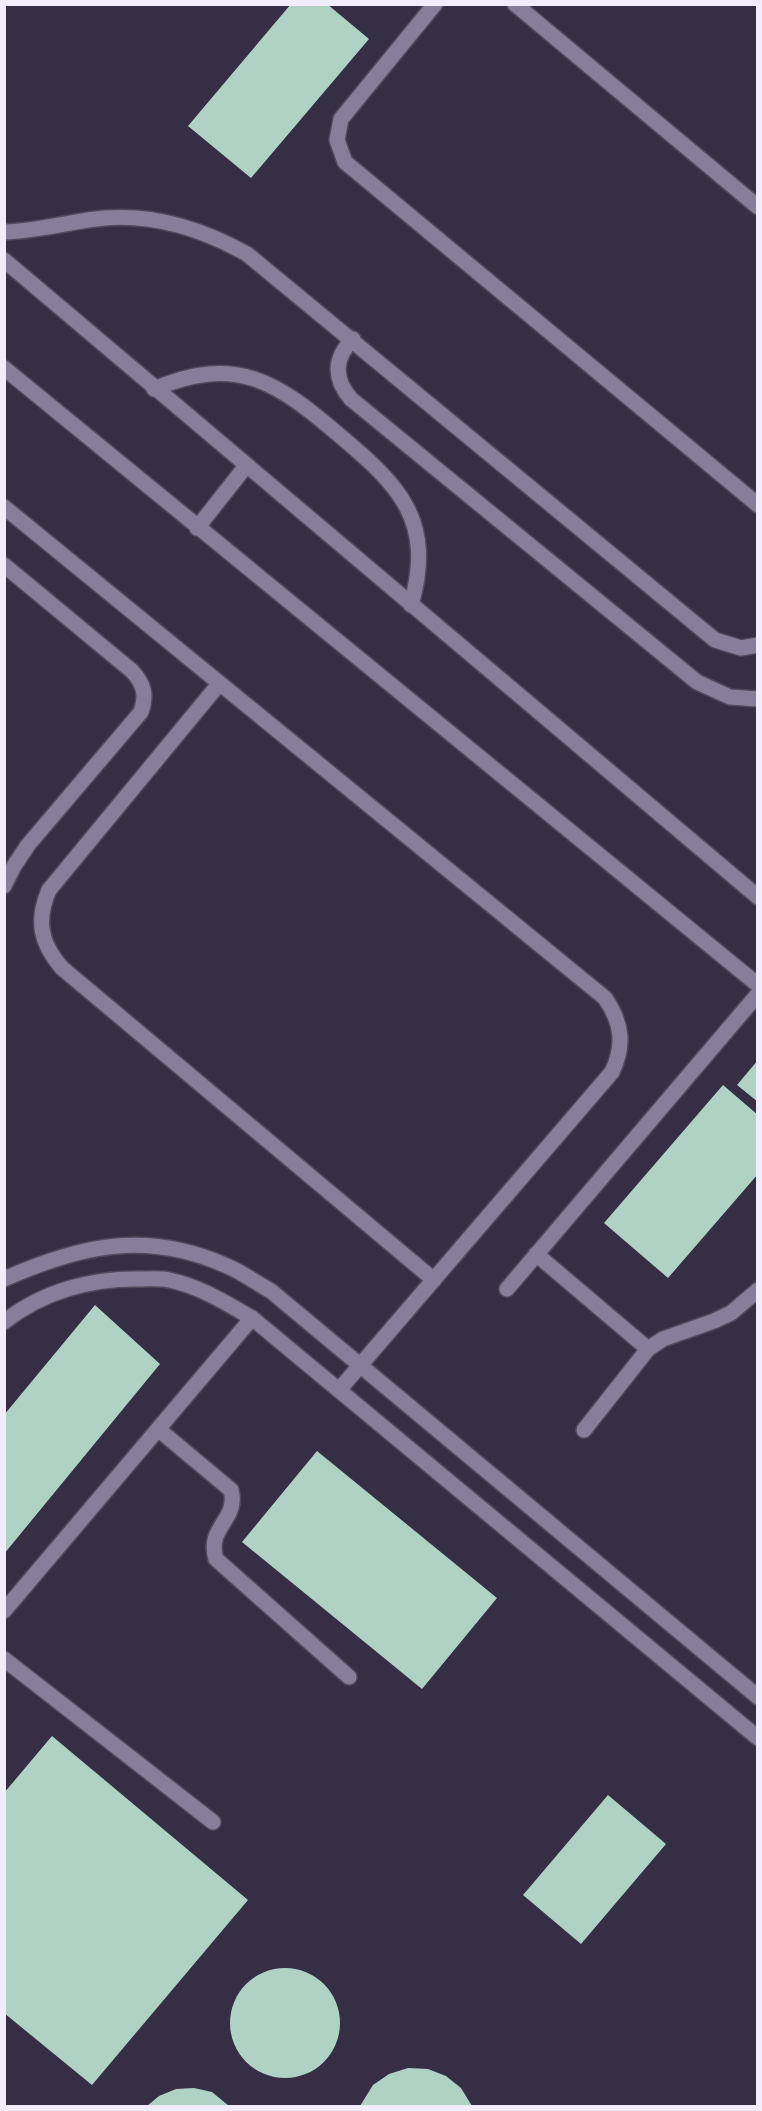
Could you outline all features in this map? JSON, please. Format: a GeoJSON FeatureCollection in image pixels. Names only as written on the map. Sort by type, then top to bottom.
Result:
{"type":"FeatureCollection","features":[{"type":"Feature","properties":{"kind":"street"},"geometry":{"type":"LineString","coordinates":[[435,4],[341,119],[337,140],[345,162],[758,505]]}},
{"type":"Feature","properties":{"kind":"street"},"geometry":{"type":"LineString","coordinates":[[514,4],[758,207]]}},
{"type":"Feature","properties":{"kind":"street"},"geometry":{"type":"LineString","coordinates":[[4,232],[43,229],[108,218],[137,218],[194,230],[247,254],[353,339],[715,640],[741,648],[758,645]]}},
{"type":"Feature","properties":{"kind":"street"},"geometry":{"type":"LineString","coordinates":[[4,260],[758,897]]}},
{"type":"Feature","properties":{"kind":"street"},"geometry":{"type":"LineString","coordinates":[[353,339],[339,357],[337,368],[338,380],[351,399],[697,682],[730,697],[758,699]]}},
{"type":"Feature","properties":{"kind":"street"},"geometry":{"type":"LineString","coordinates":[[4,368],[758,985]]}},
{"type":"Feature","properties":{"kind":"street"},"geometry":{"type":"LineString","coordinates":[[154,389],[177,379],[226,373],[251,377],[274,386],[296,398],[313,412],[380,470],[396,488],[408,510],[416,533],[419,558],[417,582],[411,606]]}},
{"type":"Feature","properties":{"kind":"street"},"geometry":{"type":"LineString","coordinates":[[197,528],[246,466]]}},
{"type":"Feature","properties":{"kind":"street"},"geometry":{"type":"LineString","coordinates":[[4,507],[605,998],[618,1019],[621,1045],[612,1072],[339,1390]]}},
{"type":"Feature","properties":{"kind":"street"},"geometry":{"type":"LineString","coordinates":[[4,566],[132,671],[141,680],[145,691],[141,712],[28,845],[4,886]]}},
{"type":"Feature","properties":{"kind":"street"},"geometry":{"type":"LineString","coordinates":[[219,684],[49,890],[42,905],[40,922],[43,939],[50,955],[62,968],[434,1280]]}},
{"type":"Feature","properties":{"kind":"street"},"geometry":{"type":"LineString","coordinates":[[507,1289],[758,994]]}},
{"type":"Feature","properties":{"kind":"street"},"geometry":{"type":"LineString","coordinates":[[4,1280],[56,1257],[107,1245],[168,1246],[227,1266],[271,1291],[758,1697]]}},
{"type":"Feature","properties":{"kind":"street"},"geometry":{"type":"LineString","coordinates":[[536,1254],[648,1349]]}},
{"type":"Feature","properties":{"kind":"street"},"geometry":{"type":"LineString","coordinates":[[4,1322],[22,1308],[67,1288],[111,1278],[168,1279],[213,1296],[252,1318],[758,1738]]}},
{"type":"Feature","properties":{"kind":"street"},"geometry":{"type":"LineString","coordinates":[[584,1430],[648,1349],[663,1339],[714,1322],[731,1313],[758,1290]]}},
{"type":"Feature","properties":{"kind":"street"},"geometry":{"type":"LineString","coordinates":[[4,1611],[252,1318]]}},
{"type":"Feature","properties":{"kind":"street"},"geometry":{"type":"LineString","coordinates":[[158,1429],[231,1490],[232,1508],[214,1539],[216,1559],[350,1677]]}},
{"type":"Feature","properties":{"kind":"street"},"geometry":{"type":"LineString","coordinates":[[4,1659],[213,1822]]}},
{"type":"Feature","properties":{"kind":"building"},"geometry":{"type":"Polygon","coordinates":[[[291,4],[327,4],[369,39],[251,178],[188,126],[291,4]]]}},
{"type":"Feature","properties":{"kind":"building"},"geometry":{"type":"Polygon","coordinates":[[[758,1060],[758,1102],[737,1085],[758,1060]]]}},
{"type":"Feature","properties":{"kind":"building"},"geometry":{"type":"Polygon","coordinates":[[[723,1085],[758,1115],[758,1174],[668,1278],[604,1223],[723,1085]]]}},
{"type":"Feature","properties":{"kind":"building"},"geometry":{"type":"Polygon","coordinates":[[[95,1305],[160,1364],[4,1554],[4,1415],[95,1305]]]}},
{"type":"Feature","properties":{"kind":"building"},"geometry":{"type":"Polygon","coordinates":[[[317,1451],[497,1598],[422,1689],[242,1542],[317,1451]]]}},
{"type":"Feature","properties":{"kind":"building"},"geometry":{"type":"Polygon","coordinates":[[[52,1736],[248,1900],[92,2085],[4,2013],[4,1793],[52,1736]]]}},
{"type":"Feature","properties":{"kind":"building"},"geometry":{"type":"Polygon","coordinates":[[[608,1795],[666,1844],[581,1944],[523,1895],[608,1795]]]}},
{"type":"Feature","properties":{"kind":"building"},"geometry":{"type":"Polygon","coordinates":[[[285,1968],[306,1973],[324,1984],[335,2002],[340,2023],[335,2044],[324,2062],[306,2073],[285,2078],[264,2073],[246,2062],[235,2044],[230,2023],[235,2002],[246,1984],[264,1973],[285,1968]]]}},
{"type":"Feature","properties":{"kind":"building"},"geometry":{"type":"Polygon","coordinates":[[[408,2068],[428,2069],[446,2076],[461,2088],[472,2106],[360,2106],[373,2085],[389,2074],[408,2068]]]}},
{"type":"Feature","properties":{"kind":"building"},"geometry":{"type":"Polygon","coordinates":[[[194,2088],[212,2092],[229,2106],[147,2106],[159,2096],[176,2089],[194,2088]]]}}]}
